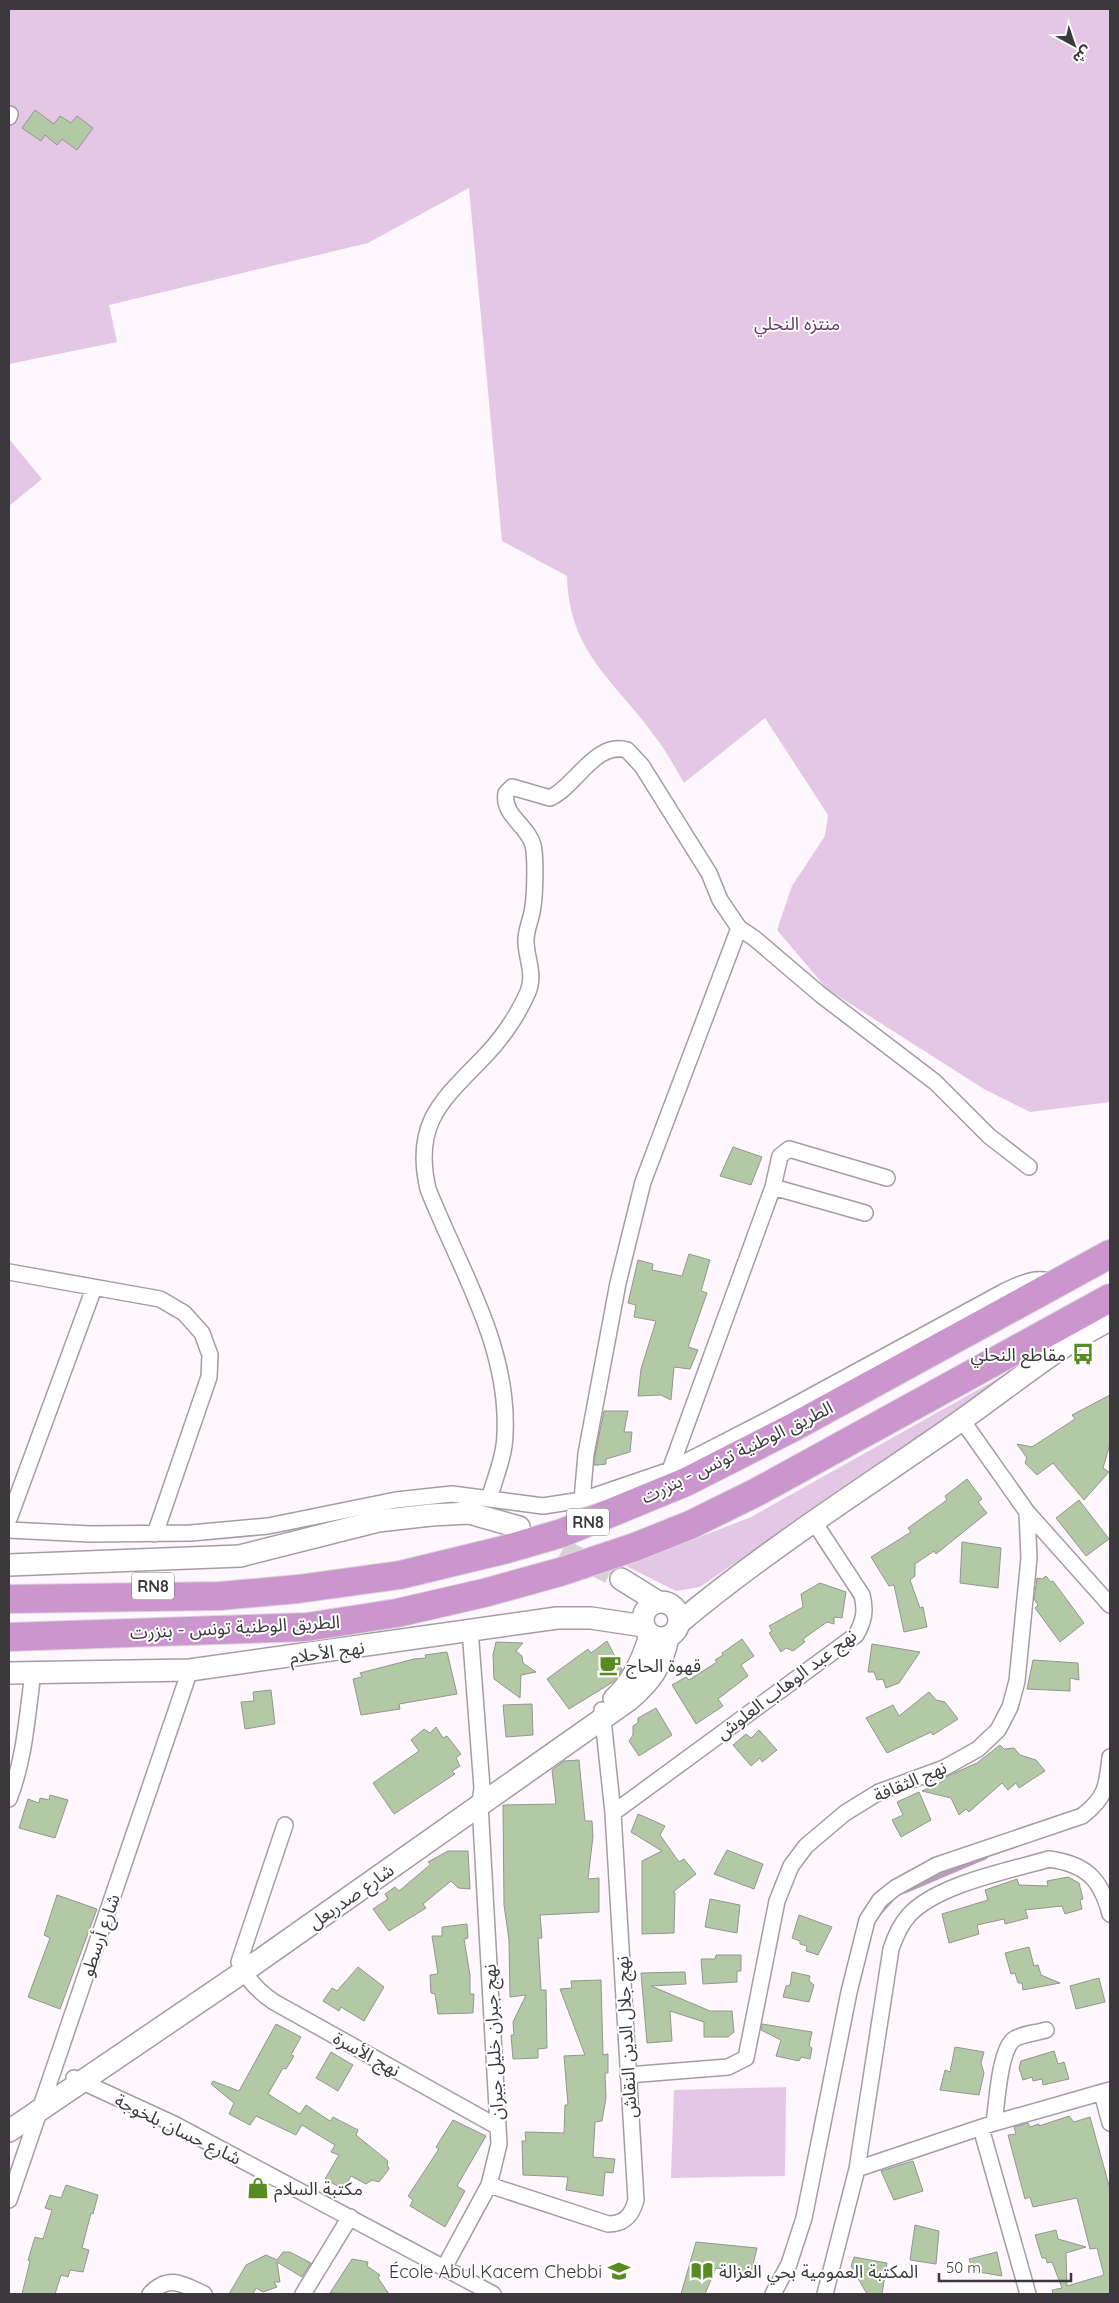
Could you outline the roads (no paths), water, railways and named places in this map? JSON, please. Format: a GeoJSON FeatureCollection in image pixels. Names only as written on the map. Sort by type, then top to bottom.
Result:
{"type":"FeatureCollection","features":[{"type":"Feature","properties":{"kind":"highway","name":"الطريق الوطنية تونس - بنزرت"},"geometry":{"type":"LineString","coordinates":[[9,1599],[220,1596],[298,1589],[400,1575],[507,1549],[562,1532],[686,1482],[792,1428],[1110,1254]]}},
{"type":"Feature","properties":{"kind":"highway","name":"الطريق الوطنية تونس - بنزرت"},"geometry":{"type":"LineString","coordinates":[[9,1637],[307,1627],[397,1613],[560,1572],[635,1547],[681,1528],[757,1492],[1110,1298]]}},
{"type":"Feature","properties":{"kind":"highway","name":"RN8"},"geometry":{"type":"LineString","coordinates":[[9,1581],[30,1584],[298,1589]]}},
{"type":"Feature","properties":{"kind":"street"},"geometry":{"type":"LineString","coordinates":[[489,1499],[506,1434],[498,1367],[490,1330],[428,1189],[423,1168],[424,1144],[429,1125],[440,1104],[501,1036],[529,990],[531,977],[526,941],[534,905],[533,846],[530,836],[506,805],[506,793],[512,787],[550,798],[568,786],[600,754],[611,748],[627,750],[642,766],[688,838],[709,873],[720,900],[739,928],[754,938],[821,995],[935,1082],[988,1136],[1029,1167]]}},
{"type":"Feature","properties":{"kind":"street"},"geometry":{"type":"LineString","coordinates":[[582,1500],[586,1454],[618,1284],[643,1182],[739,928]]}},
{"type":"Feature","properties":{"kind":"street"},"geometry":{"type":"LineString","coordinates":[[670,1470],[773,1187],[778,1160],[784,1151],[789,1149],[888,1178]]}},
{"type":"Feature","properties":{"kind":"street"},"geometry":{"type":"LineString","coordinates":[[773,1187],[865,1213]]}},
{"type":"Feature","properties":{"kind":"street"},"geometry":{"type":"LineString","coordinates":[[9,1272],[160,1299],[184,1313],[202,1334],[210,1355],[209,1377],[155,1534]]}},
{"type":"Feature","properties":{"kind":"street"},"geometry":{"type":"LineString","coordinates":[[9,1530],[90,1534],[191,1533],[268,1526],[428,1495],[452,1494],[543,1506],[582,1500],[670,1470],[773,1417],[1004,1290],[1033,1279],[1046,1279],[1057,1284]]}},
{"type":"Feature","properties":{"kind":"street"},"geometry":{"type":"LineString","coordinates":[[9,1518],[94,1288]]}},
{"type":"Feature","properties":{"kind":"street"},"geometry":{"type":"LineString","coordinates":[[621,1580],[661,1621],[726,1583],[1075,1340],[1110,1320]]}},
{"type":"Feature","properties":{"kind":"street"},"geometry":{"type":"LineString","coordinates":[[962,1420],[1027,1512],[1110,1605]]}},
{"type":"Feature","properties":{"kind":"street","name":"نهج الثقافة"},"geometry":{"type":"LineString","coordinates":[[628,2074],[728,2067],[746,2058],[777,1901],[791,1866],[806,1846],[845,1813],[879,1792],[944,1768],[978,1749],[998,1730],[1010,1707],[1017,1681],[1029,1558],[1027,1512]]}},
{"type":"Feature","properties":{"kind":"street"},"geometry":{"type":"LineString","coordinates":[[9,1566],[240,1556],[378,1521],[431,1514],[469,1513],[519,1527]]}},
{"type":"Feature","properties":{"kind":"street","name":"نهج عبد الوهاب العلوش"},"geometry":{"type":"LineString","coordinates":[[613,1813],[856,1635],[863,1622],[865,1608],[862,1595],[814,1522]]}},
{"type":"Feature","properties":{"kind":"street","name":"نهج الأحلام"},"geometry":{"type":"LineString","coordinates":[[9,1673],[190,1670],[337,1651],[470,1629],[557,1618],[661,1621]]}},
{"type":"Feature","properties":{"kind":"street","name":"شارع صدربعل"},"geometry":{"type":"LineString","coordinates":[[42,2104],[77,2080],[168,2009],[241,1967],[481,1796],[602,1713],[628,1684],[661,1621]]}},
{"type":"Feature","properties":{"kind":"street","name":"نهج جبران خليل جبران"},"geometry":{"type":"LineString","coordinates":[[444,2268],[489,2185],[499,2144],[481,1796],[470,1629]]}},
{"type":"Feature","properties":{"kind":"street","name":"شارع أرسطو"},"geometry":{"type":"LineString","coordinates":[[9,2200],[190,1670]]}},
{"type":"Feature","properties":{"kind":"street"},"geometry":{"type":"LineString","coordinates":[[9,1799],[22,1756],[34,1673]]}},
{"type":"Feature","properties":{"kind":"street","name":"نهج جلال الدين النقاش"},"geometry":{"type":"LineString","coordinates":[[489,2185],[608,2224],[618,2224],[626,2219],[633,2210],[636,2200],[613,1813],[602,1713]]}},
{"type":"Feature","properties":{"kind":"street"},"geometry":{"type":"LineString","coordinates":[[773,2294],[789,2264],[804,2218],[849,1992],[867,1920],[880,1900],[916,1875],[937,1865],[1082,1816],[1092,1808],[1105,1792],[1110,1757]]}},
{"type":"Feature","properties":{"kind":"street"},"geometry":{"type":"LineString","coordinates":[[241,1967],[285,1825]]}},
{"type":"Feature","properties":{"kind":"street"},"geometry":{"type":"LineString","coordinates":[[826,2294],[857,2169],[891,1949],[897,1932],[909,1915],[940,1892],[1050,1858],[1064,1861],[1082,1869],[1095,1879],[1105,1893],[1110,1914]]}},
{"type":"Feature","properties":{"kind":"street","name":"نهج الأسرة"},"geometry":{"type":"LineString","coordinates":[[241,1967],[258,1991],[274,2002],[498,2127]]}},
{"type":"Feature","properties":{"kind":"street"},"geometry":{"type":"LineString","coordinates":[[1028,2294],[988,2126],[1008,2047],[1014,2039],[1046,2030]]}},
{"type":"Feature","properties":{"kind":"street","name":"شارع حسان بلخوجة"},"geometry":{"type":"LineString","coordinates":[[77,2080],[174,2124],[492,2294]]}},
{"type":"Feature","properties":{"kind":"street"},"geometry":{"type":"LineString","coordinates":[[857,2169],[988,2126],[1106,2091],[1110,2123]]}},
{"type":"Feature","properties":{"kind":"street"},"geometry":{"type":"LineString","coordinates":[[9,2122],[42,2104]]}},
{"type":"Feature","properties":{"kind":"street"},"geometry":{"type":"LineString","coordinates":[[9,2131],[42,2104]]}},
{"type":"Feature","properties":{"kind":"street"},"geometry":{"type":"LineString","coordinates":[[303,2294],[350,2217]]}},
{"type":"Feature","properties":{"kind":"street"},"geometry":{"type":"LineString","coordinates":[[150,2294],[166,2283],[178,2282],[204,2294]]}},
{"type":"Feature","properties":{"kind":"waterway"},"geometry":{"type":"LineString","coordinates":[[905,1891],[985,1857]]}},
{"type":"Feature","properties":{"kind":"waterway"},"geometry":{"type":"LineString","coordinates":[[879,1913],[892,1899]]}},
{"type":"Feature","properties":{"kind":"tunnel"},"geometry":{"type":"LineString","coordinates":[[534,1535],[621,1579]]}},
{"type":"Feature","properties":{"kind":"place","name":"مقاطع النحلي"},"geometry":{"type":"Point","coordinates":[1083,1354]}},
{"type":"Feature","properties":{"kind":"place","name":"قهوة الحاج"},"geometry":{"type":"Point","coordinates":[610,1665]}},
{"type":"Feature","properties":{"kind":"place","name":"مكتبة السلام"},"geometry":{"type":"Point","coordinates":[258,2188]}},
{"type":"Feature","properties":{"kind":"place","name":"École Abul Kacem Chebbi"},"geometry":{"type":"Point","coordinates":[619,2271]}},
{"type":"Feature","properties":{"kind":"place","name":"المكتبة العمومية بحي الغزالة"},"geometry":{"type":"Point","coordinates":[702,2271]}},
{"type":"Feature","properties":{"kind":"park label","name":"منتزه النحلي"},"geometry":{"type":"Point","coordinates":[797,323]}}]}
